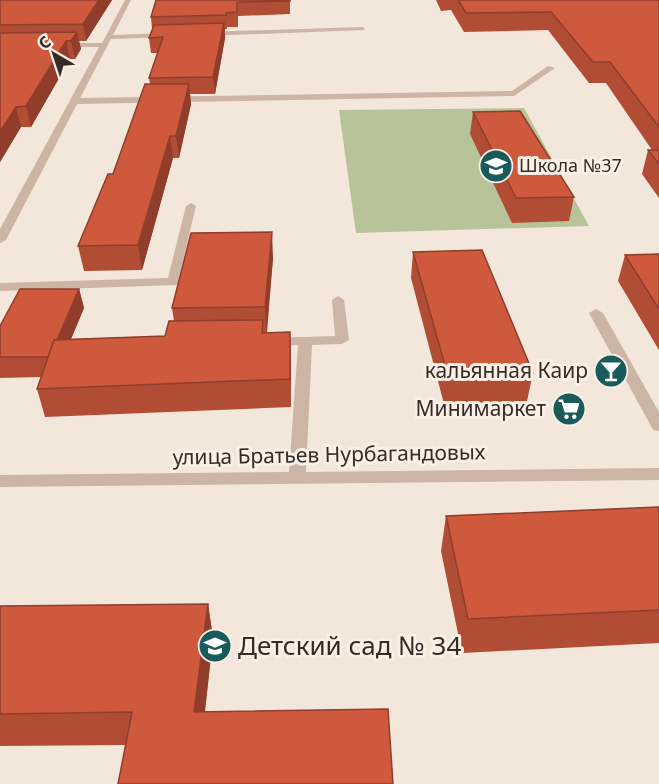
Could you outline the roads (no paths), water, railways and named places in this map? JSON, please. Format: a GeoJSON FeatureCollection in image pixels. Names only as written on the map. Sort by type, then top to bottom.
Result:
{"type":"FeatureCollection","features":[{"type":"Feature","properties":{"kind":"street"},"geometry":{"type":"LineString","coordinates":[[0,240],[128,0]]}},
{"type":"Feature","properties":{"kind":"street"},"geometry":{"type":"LineString","coordinates":[[191,34],[363,29]]}},
{"type":"Feature","properties":{"kind":"street"},"geometry":{"type":"LineString","coordinates":[[47,45],[179,35]]}},
{"type":"Feature","properties":{"kind":"street"},"geometry":{"type":"LineString","coordinates":[[76,101],[514,93],[551,68]]}},
{"type":"Feature","properties":{"kind":"street"},"geometry":{"type":"LineString","coordinates":[[0,287],[173,282],[191,206]]}},
{"type":"Feature","properties":{"kind":"street"},"geometry":{"type":"LineString","coordinates":[[259,342],[342,340],[338,300]]}},
{"type":"Feature","properties":{"kind":"street"},"geometry":{"type":"LineString","coordinates":[[596,313],[659,426]]}},
{"type":"Feature","properties":{"kind":"street"},"geometry":{"type":"LineString","coordinates":[[297,477],[305,342]]}},
{"type":"Feature","properties":{"kind":"street","name":"улица Братьев Нурбагандовых"},"geometry":{"type":"LineString","coordinates":[[0,481],[659,474]]}},
{"type":"Feature","properties":{"kind":"place","name":"Школа №37"},"geometry":{"type":"Point","coordinates":[496,166]}},
{"type":"Feature","properties":{"kind":"place","name":"кальянная Каир"},"geometry":{"type":"Point","coordinates":[611,371]}},
{"type":"Feature","properties":{"kind":"place","name":"Минимаркет"},"geometry":{"type":"Point","coordinates":[569,409]}},
{"type":"Feature","properties":{"kind":"place","name":"Детский сад № 34"},"geometry":{"type":"Point","coordinates":[215,646]}}]}
